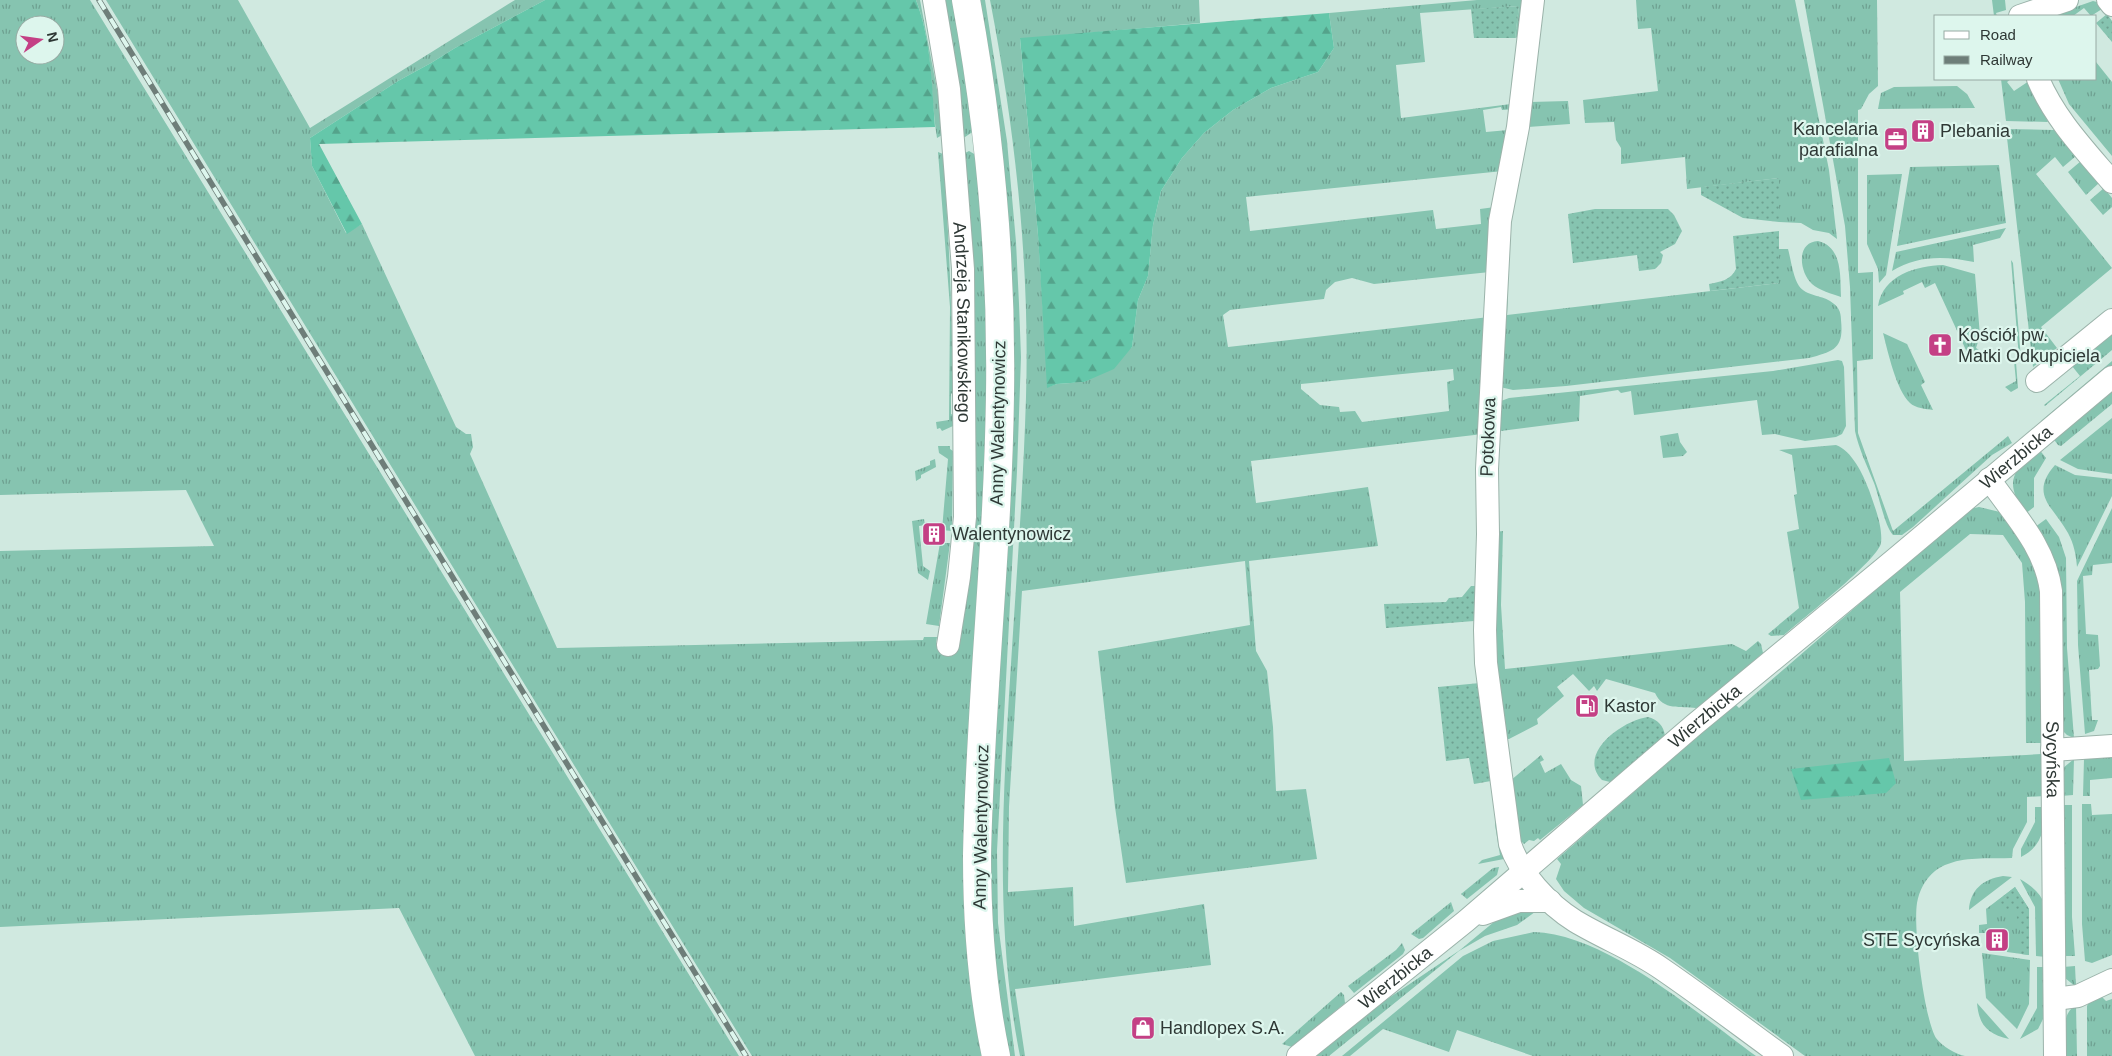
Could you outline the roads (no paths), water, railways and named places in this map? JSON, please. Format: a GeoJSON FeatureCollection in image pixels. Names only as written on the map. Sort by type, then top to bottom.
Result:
{"type":"FeatureCollection","features":[{"type":"Feature","properties":{"kind":"main road","name":"Anny Walentynowicz"},"geometry":{"type":"LineString","coordinates":[[966,0],[987,142],[995,228],[1000,331],[998,467],[977,856],[978,904],[983,970],[996,1056]]}},
{"type":"Feature","properties":{"kind":"street","name":"Andrzeja Stanikowskiego"},"geometry":{"type":"LineString","coordinates":[[934,0],[950,96],[963,269],[965,517],[959,577],[948,646]]}},
{"type":"Feature","properties":{"kind":"street","name":"Potokowa"},"geometry":{"type":"LineString","coordinates":[[1533,0],[1518,127],[1500,221],[1488,424],[1488,534],[1485,630],[1491,707],[1510,844],[1515,860],[1523,872],[1550,901],[1575,921],[1632,950],[1661,968],[1782,1056]]}},
{"type":"Feature","properties":{"kind":"street"},"geometry":{"type":"LineString","coordinates":[[2014,0],[2019,15]]}},
{"type":"Feature","properties":{"kind":"street"},"geometry":{"type":"LineString","coordinates":[[2022,15],[2067,0]]}},
{"type":"Feature","properties":{"kind":"street"},"geometry":{"type":"LineString","coordinates":[[2108,0],[2112,5]]}},
{"type":"Feature","properties":{"kind":"street"},"geometry":{"type":"LineString","coordinates":[[2038,80],[2048,101],[2061,122],[2112,182]]}},
{"type":"Feature","properties":{"kind":"street"},"geometry":{"type":"LineString","coordinates":[[2037,381],[2112,320]]}},
{"type":"Feature","properties":{"kind":"street","name":"Wierzbicka"},"geometry":{"type":"LineString","coordinates":[[1298,1056],[1466,921],[1654,758],[2112,377]]}},
{"type":"Feature","properties":{"kind":"street","name":"Sycyńska"},"geometry":{"type":"LineString","coordinates":[[1989,480],[2031,536],[2041,555],[2049,580],[2055,1056]]}},
{"type":"Feature","properties":{"kind":"street"},"geometry":{"type":"LineString","coordinates":[[2052,750],[2112,746]]}},
{"type":"Feature","properties":{"kind":"street"},"geometry":{"type":"LineString","coordinates":[[1466,921],[1505,904],[1519,901],[1550,901]]}},
{"type":"Feature","properties":{"kind":"street"},"geometry":{"type":"LineString","coordinates":[[2055,999],[2078,996],[2112,980]]}},
{"type":"Feature","properties":{"kind":"railway"},"geometry":{"type":"LineString","coordinates":[[99,0],[746,1056]]}},
{"type":"Feature","properties":{"kind":"place","name":"Plebania"},"geometry":{"type":"Point","coordinates":[1923,131]}},
{"type":"Feature","properties":{"kind":"place","name":"Kancelaria parafialna"},"geometry":{"type":"Point","coordinates":[1896,139]}},
{"type":"Feature","properties":{"kind":"place","name":"Kościół pw. Matki Odkupiciela"},"geometry":{"type":"Point","coordinates":[1940,345]}},
{"type":"Feature","properties":{"kind":"place","name":"Walentynowicz"},"geometry":{"type":"Point","coordinates":[934,534]}},
{"type":"Feature","properties":{"kind":"place","name":"Kastor"},"geometry":{"type":"Point","coordinates":[1587,706]}},
{"type":"Feature","properties":{"kind":"place","name":"STE Sycyńska"},"geometry":{"type":"Point","coordinates":[1997,940]}},
{"type":"Feature","properties":{"kind":"place","name":"Handlopex S.A."},"geometry":{"type":"Point","coordinates":[1143,1028]}}]}
